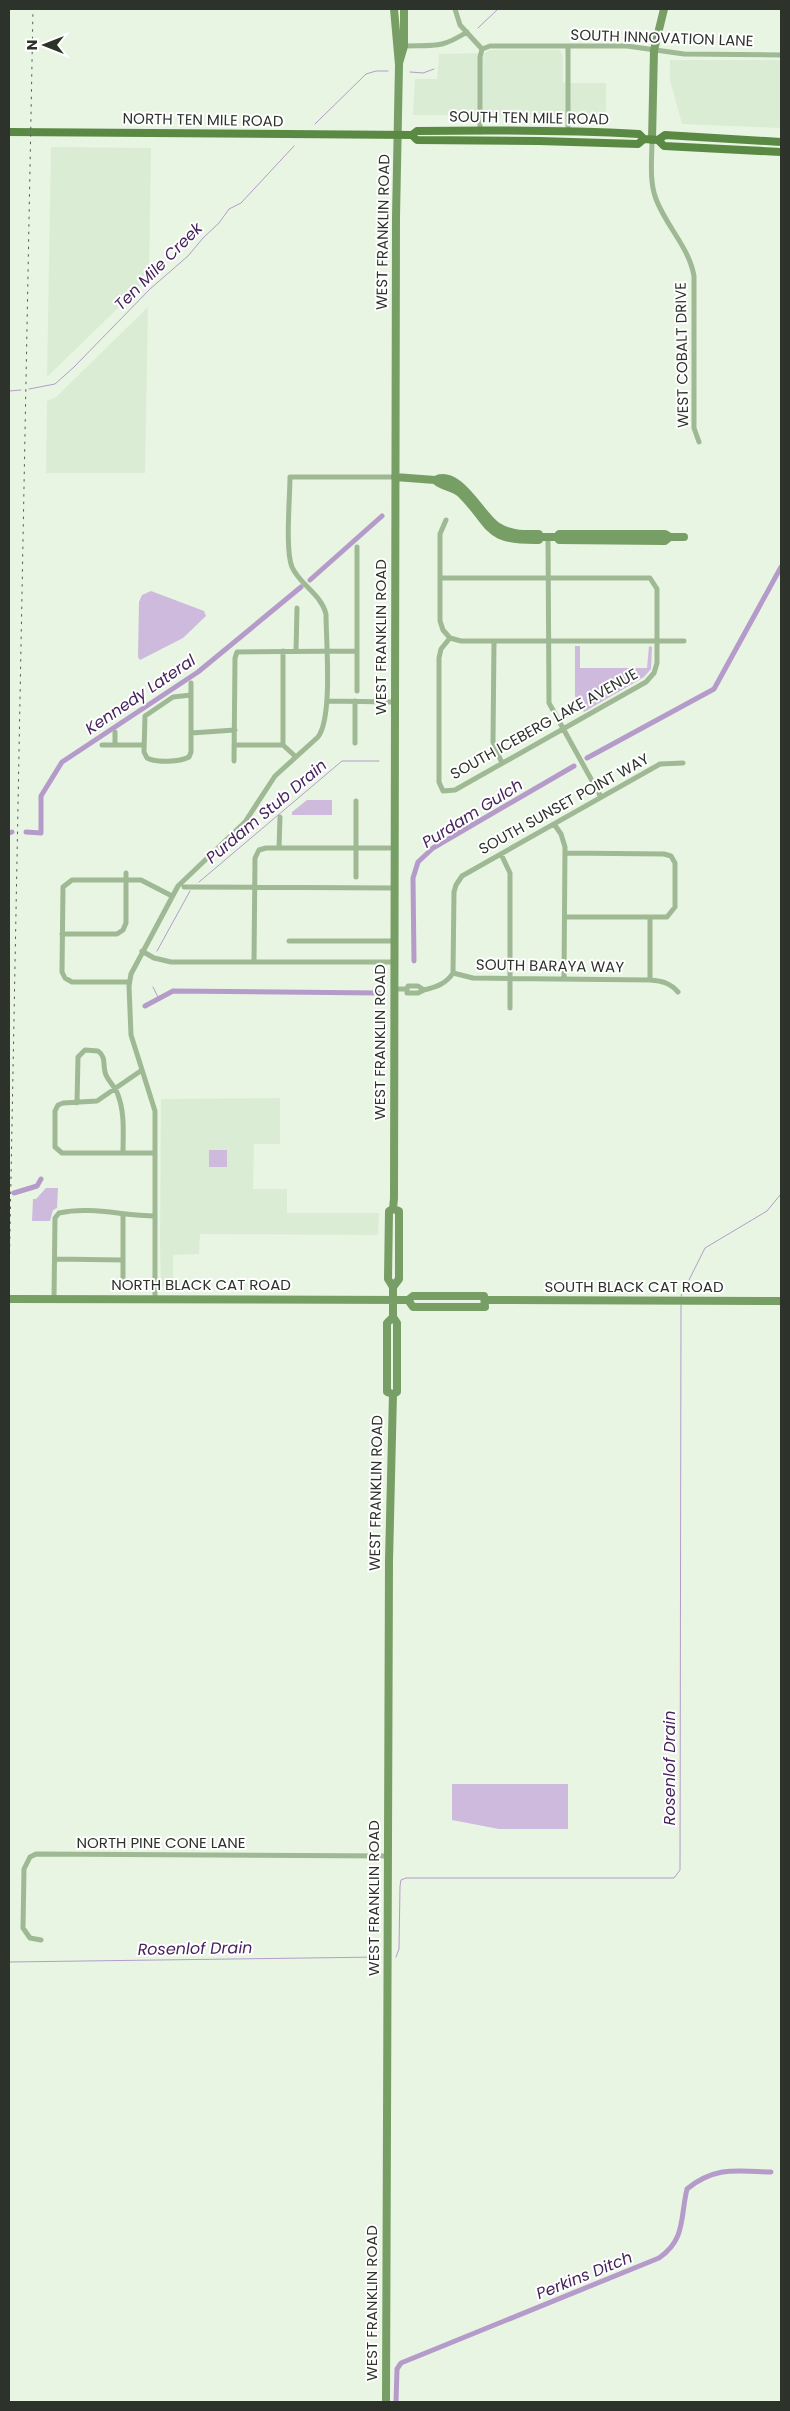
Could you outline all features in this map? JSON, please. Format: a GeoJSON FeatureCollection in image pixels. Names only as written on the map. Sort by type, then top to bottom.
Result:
{"type":"FeatureCollection","features":[{"type":"Feature","properties":{"kind":"main road","name":"WEST FRANKLIN ROAD"},"geometry":{"type":"LineString","coordinates":[[386,2402],[389,1561],[393,1394],[387,1392],[387,1323],[393,1316],[393,1287],[388,1279],[388,1262],[389,1211],[393,1209],[395,477],[399,65],[394,9]]}},
{"type":"Feature","properties":{"kind":"main road","name":"WEST FRANKLIN ROAD"},"geometry":{"type":"LineString","coordinates":[[399,65],[404,46],[404,9]]}},
{"type":"Feature","properties":{"kind":"main road","name":"WEST COBALT DRIVE"},"geometry":{"type":"LineString","coordinates":[[652,140],[654,50],[664,9]]}},
{"type":"Feature","properties":{"kind":"main road","name":"SOUTH TEN MILE ROAD"},"geometry":{"type":"LineString","coordinates":[[398,135],[412,135],[417,131],[568,131],[639,134],[664,146],[781,152]]}},
{"type":"Feature","properties":{"kind":"main road","name":"NORTH TEN MILE ROAD"},"geometry":{"type":"LineString","coordinates":[[9,132],[398,135]]}},
{"type":"Feature","properties":{"kind":"main road","name":"SOUTH TEN MILE ROAD"},"geometry":{"type":"LineString","coordinates":[[412,135],[418,140],[638,144],[665,135],[781,142]]}},
{"type":"Feature","properties":{"kind":"main road"},"geometry":{"type":"LineString","coordinates":[[395,477],[447,479],[466,490],[489,520],[506,531],[522,534],[539,534],[559,540],[665,541],[670,537],[684,537]]}},
{"type":"Feature","properties":{"kind":"main road","name":"NORTH BLACK CAT ROAD"},"geometry":{"type":"LineString","coordinates":[[9,1299],[393,1300]]}},
{"type":"Feature","properties":{"kind":"main road","name":"SOUTH BLACK CAT ROAD"},"geometry":{"type":"LineString","coordinates":[[393,1300],[408,1300],[414,1307],[485,1307],[486,1300],[781,1301]]}},
{"type":"Feature","properties":{"kind":"street"},"geometry":{"type":"LineString","coordinates":[[455,9],[460,25],[482,50],[480,57],[480,132]]}},
{"type":"Feature","properties":{"kind":"street"},"geometry":{"type":"LineString","coordinates":[[404,46],[441,46],[448,44],[466,32]]}},
{"type":"Feature","properties":{"kind":"street","name":"SOUTH INNOVATION LANE"},"geometry":{"type":"LineString","coordinates":[[482,50],[490,46],[627,46],[684,54],[781,55]]}},
{"type":"Feature","properties":{"kind":"street"},"geometry":{"type":"LineString","coordinates":[[568,46],[568,131]]}},
{"type":"Feature","properties":{"kind":"street","name":"WEST COBALT DRIVE"},"geometry":{"type":"LineString","coordinates":[[652,140],[652,182],[655,198],[688,254],[694,276],[694,428],[699,442]]}},
{"type":"Feature","properties":{"kind":"street"},"geometry":{"type":"LineString","coordinates":[[154,1299],[155,1111],[131,1035],[129,982],[133,968],[172,896],[185,878],[245,822],[275,776],[324,730],[328,702],[325,608],[292,566],[290,550],[290,476],[395,477]]}},
{"type":"Feature","properties":{"kind":"street"},"geometry":{"type":"LineString","coordinates":[[446,520],[440,534],[440,621],[443,630],[450,638],[461,641],[684,641]]}},
{"type":"Feature","properties":{"kind":"street"},"geometry":{"type":"LineString","coordinates":[[548,538],[549,702],[600,797]]}},
{"type":"Feature","properties":{"kind":"street"},"geometry":{"type":"LineString","coordinates":[[357,547],[357,691]]}},
{"type":"Feature","properties":{"kind":"street"},"geometry":{"type":"LineString","coordinates":[[440,578],[548,577],[646,578],[653,580],[657,589],[657,641]]}},
{"type":"Feature","properties":{"kind":"street"},"geometry":{"type":"LineString","coordinates":[[296,651],[297,608]]}},
{"type":"Feature","properties":{"kind":"street","name":"SOUTH ICEBERG LAKE AVENUE"},"geometry":{"type":"LineString","coordinates":[[450,638],[441,649],[439,658],[439,782],[444,791],[455,790],[646,682],[654,673],[657,641]]}},
{"type":"Feature","properties":{"kind":"street"},"geometry":{"type":"LineString","coordinates":[[494,641],[494,742],[502,763]]}},
{"type":"Feature","properties":{"kind":"street"},"geometry":{"type":"LineString","coordinates":[[283,651],[283,745]]}},
{"type":"Feature","properties":{"kind":"street"},"geometry":{"type":"LineString","coordinates":[[234,761],[235,658],[237,652],[357,651]]}},
{"type":"Feature","properties":{"kind":"street"},"geometry":{"type":"LineString","coordinates":[[191,683],[191,695],[191,733],[189,757],[184,760],[153,760],[147,758],[144,745],[145,716],[173,696],[191,695]]}},
{"type":"Feature","properties":{"kind":"street"},"geometry":{"type":"LineString","coordinates":[[328,702],[395,702]]}},
{"type":"Feature","properties":{"kind":"street"},"geometry":{"type":"LineString","coordinates":[[355,702],[355,743]]}},
{"type":"Feature","properties":{"kind":"street"},"geometry":{"type":"LineString","coordinates":[[191,733],[234,730]]}},
{"type":"Feature","properties":{"kind":"street"},"geometry":{"type":"LineString","coordinates":[[115,732],[115,745]]}},
{"type":"Feature","properties":{"kind":"street"},"geometry":{"type":"LineString","coordinates":[[102,745],[144,745]]}},
{"type":"Feature","properties":{"kind":"street"},"geometry":{"type":"LineString","coordinates":[[234,745],[283,745],[296,757]]}},
{"type":"Feature","properties":{"kind":"street","name":"SOUTH SUNSET POINT WAY"},"geometry":{"type":"LineString","coordinates":[[453,973],[454,892],[460,878],[660,764],[683,763]]}},
{"type":"Feature","properties":{"kind":"street"},"geometry":{"type":"LineString","coordinates":[[356,801],[356,877]]}},
{"type":"Feature","properties":{"kind":"street"},"geometry":{"type":"LineString","coordinates":[[280,817],[280,848]]}},
{"type":"Feature","properties":{"kind":"street"},"geometry":{"type":"LineString","coordinates":[[554,824],[564,841],[565,853],[564,979]]}},
{"type":"Feature","properties":{"kind":"street"},"geometry":{"type":"LineString","coordinates":[[254,962],[255,858],[259,850],[280,848],[395,848]]}},
{"type":"Feature","properties":{"kind":"street"},"geometry":{"type":"LineString","coordinates":[[564,917],[664,917],[670,915],[675,907],[675,863],[671,856],[664,854],[565,853]]}},
{"type":"Feature","properties":{"kind":"street"},"geometry":{"type":"LineString","coordinates":[[501,854],[510,872],[510,1008]]}},
{"type":"Feature","properties":{"kind":"street"},"geometry":{"type":"LineString","coordinates":[[62,934],[118,934],[123,930],[126,923],[126,873]]}},
{"type":"Feature","properties":{"kind":"street"},"geometry":{"type":"LineString","coordinates":[[129,982],[72,982],[62,972],[62,891],[65,884],[72,880],[147,882],[172,896]]}},
{"type":"Feature","properties":{"kind":"street"},"geometry":{"type":"LineString","coordinates":[[184,887],[394,888]]}},
{"type":"Feature","properties":{"kind":"street"},"geometry":{"type":"LineString","coordinates":[[650,917],[650,980]]}},
{"type":"Feature","properties":{"kind":"street"},"geometry":{"type":"LineString","coordinates":[[289,941],[394,940]]}},
{"type":"Feature","properties":{"kind":"street"},"geometry":{"type":"LineString","coordinates":[[142,951],[154,958],[171,962],[394,962]]}},
{"type":"Feature","properties":{"kind":"street"},"geometry":{"type":"LineString","coordinates":[[394,989],[407,989],[408,993],[418,993],[438,986],[450,978],[453,973]]}},
{"type":"Feature","properties":{"kind":"street","name":"SOUTH BARAYA WAY"},"geometry":{"type":"LineString","coordinates":[[453,973],[473,978],[664,981],[678,992]]}},
{"type":"Feature","properties":{"kind":"street"},"geometry":{"type":"LineString","coordinates":[[77,1103],[78,1059],[81,1052],[87,1050],[99,1052],[103,1056],[106,1075],[116,1089],[122,1109],[123,1153]]}},
{"type":"Feature","properties":{"kind":"street"},"geometry":{"type":"LineString","coordinates":[[142,1070],[97,1101],[58,1105],[55,1111],[55,1145],[57,1150],[62,1153],[155,1153]]}},
{"type":"Feature","properties":{"kind":"street"},"geometry":{"type":"LineString","coordinates":[[54,1299],[55,1218],[58,1214],[62,1212],[119,1212],[123,1214],[154,1216]]}},
{"type":"Feature","properties":{"kind":"street"},"geometry":{"type":"LineString","coordinates":[[123,1214],[123,1282]]}},
{"type":"Feature","properties":{"kind":"street"},"geometry":{"type":"LineString","coordinates":[[55,1259],[123,1260]]}},
{"type":"Feature","properties":{"kind":"street","name":"NORTH PINE CONE LANE"},"geometry":{"type":"LineString","coordinates":[[41,1940],[30,1938],[23,1928],[24,1869],[30,1856],[36,1854],[388,1856]]}},
{"type":"Feature","properties":{"kind":"shaded area"},"geometry":{"type":"Polygon","coordinates":[[[490,50],[560,50],[563,56],[563,83],[606,83],[606,116],[413,115],[415,79],[437,79],[439,54],[485,53],[490,50]]]}},
{"type":"Feature","properties":{"kind":"shaded area"},"geometry":{"type":"Polygon","coordinates":[[[670,60],[781,60],[781,128],[682,124],[670,80],[670,60]]]}},
{"type":"Feature","properties":{"kind":"shaded area"},"geometry":{"type":"Polygon","coordinates":[[[51,147],[151,148],[149,278],[47,377],[51,147]]]}},
{"type":"Feature","properties":{"kind":"shaded area"},"geometry":{"type":"Polygon","coordinates":[[[148,307],[145,473],[46,473],[47,401],[56,397],[148,307]]]}},
{"type":"Feature","properties":{"kind":"shaded area"},"geometry":{"type":"Polygon","coordinates":[[[151,591],[204,611],[206,616],[183,638],[140,660],[138,657],[139,602],[142,595],[151,591]]]}},
{"type":"Feature","properties":{"kind":"shaded area"},"geometry":{"type":"Polygon","coordinates":[[[575,646],[580,646],[580,668],[647,668],[649,646],[652,647],[651,669],[644,677],[584,712],[575,696],[575,646]]]}},
{"type":"Feature","properties":{"kind":"shaded area"},"geometry":{"type":"Polygon","coordinates":[[[307,800],[332,800],[332,815],[292,815],[292,812],[307,800]]]}},
{"type":"Feature","properties":{"kind":"shaded area"},"geometry":{"type":"Polygon","coordinates":[[[280,1098],[280,1144],[254,1144],[253,1189],[287,1189],[287,1213],[379,1213],[378,1235],[200,1234],[199,1254],[173,1255],[173,1288],[165,1288],[161,1285],[160,1243],[161,1099],[280,1098]]]}},
{"type":"Feature","properties":{"kind":"shaded area"},"geometry":{"type":"Polygon","coordinates":[[[209,1150],[227,1150],[227,1167],[209,1167],[209,1150]]]}},
{"type":"Feature","properties":{"kind":"shaded area"},"geometry":{"type":"Polygon","coordinates":[[[46,1188],[58,1188],[57,1208],[53,1210],[50,1221],[32,1221],[33,1199],[36,1199],[46,1188]]]}},
{"type":"Feature","properties":{"kind":"shaded area"},"geometry":{"type":"Polygon","coordinates":[[[452,1784],[568,1784],[568,1829],[499,1829],[452,1820],[452,1784]]]}},
{"type":"Feature","properties":{"kind":"waterway","name":"Ten Mile Creek"},"geometry":{"type":"LineString","coordinates":[[478,28],[498,9]]}},
{"type":"Feature","properties":{"kind":"waterway","name":"Ten Mile Creek"},"geometry":{"type":"LineString","coordinates":[[410,72],[423,73],[434,69]]}},
{"type":"Feature","properties":{"kind":"waterway","name":"Ten Mile Creek"},"geometry":{"type":"LineString","coordinates":[[315,124],[366,74],[376,71],[388,71]]}},
{"type":"Feature","properties":{"kind":"waterway","name":"Ten Mile Creek"},"geometry":{"type":"LineString","coordinates":[[29,389],[55,384],[74,367],[150,289],[188,256],[219,223],[229,209],[241,203],[294,146]]}},
{"type":"Feature","properties":{"kind":"waterway","name":"Ten Mile Creek"},"geometry":{"type":"LineString","coordinates":[[9,391],[21,390]]}},
{"type":"Feature","properties":{"kind":"waterway","name":"Kennedy Lateral"},"geometry":{"type":"LineString","coordinates":[[310,580],[382,516]]}},
{"type":"Feature","properties":{"kind":"waterway","name":"Purdam Gulch"},"geometry":{"type":"LineString","coordinates":[[587,758],[714,689],[781,567]]}},
{"type":"Feature","properties":{"kind":"waterway","name":"Kennedy Lateral"},"geometry":{"type":"LineString","coordinates":[[26,832],[41,833],[41,796],[62,762],[198,672],[301,587]]}},
{"type":"Feature","properties":{"kind":"waterway","name":"Purdam Stub Drain"},"geometry":{"type":"LineString","coordinates":[[199,882],[342,761],[379,761]]}},
{"type":"Feature","properties":{"kind":"waterway","name":"Purdam Gulch"},"geometry":{"type":"LineString","coordinates":[[414,961],[413,878],[418,862],[433,848],[574,766]]}},
{"type":"Feature","properties":{"kind":"waterway","name":"Purdam Stub Drain"},"geometry":{"type":"LineString","coordinates":[[157,951],[190,891]]}},
{"type":"Feature","properties":{"kind":"waterway","name":"Purdam Stub Drain"},"geometry":{"type":"LineString","coordinates":[[153,987],[159,999]]}},
{"type":"Feature","properties":{"kind":"waterway","name":"Purdam Gulch"},"geometry":{"type":"LineString","coordinates":[[145,1006],[173,991],[379,993]]}},
{"type":"Feature","properties":{"kind":"waterway","name":"Purdam Gulch"},"geometry":{"type":"LineString","coordinates":[[14,1193],[37,1186],[41,1179]]}},
{"type":"Feature","properties":{"kind":"waterway","name":"Rosenlof Drain"},"geometry":{"type":"LineString","coordinates":[[681,1296],[705,1248],[767,1211],[781,1194]]}},
{"type":"Feature","properties":{"kind":"waterway","name":"Rosenlof Drain"},"geometry":{"type":"LineString","coordinates":[[396,1957],[399,1949],[400,1886],[401,1880],[406,1878],[674,1878],[680,1870],[681,1305]]}},
{"type":"Feature","properties":{"kind":"waterway","name":"Rosenlof Drain"},"geometry":{"type":"LineString","coordinates":[[9,1962],[381,1957]]}},
{"type":"Feature","properties":{"kind":"waterway","name":"Perkins Ditch"},"geometry":{"type":"LineString","coordinates":[[396,2402],[397,2369],[401,2363],[659,2258],[668,2251],[678,2235],[687,2189],[707,2176],[737,2171],[771,2172]]}},
{"type":"Feature","properties":{"kind":"railway"},"geometry":{"type":"LineString","coordinates":[[9,1284],[33,9]]}}]}
